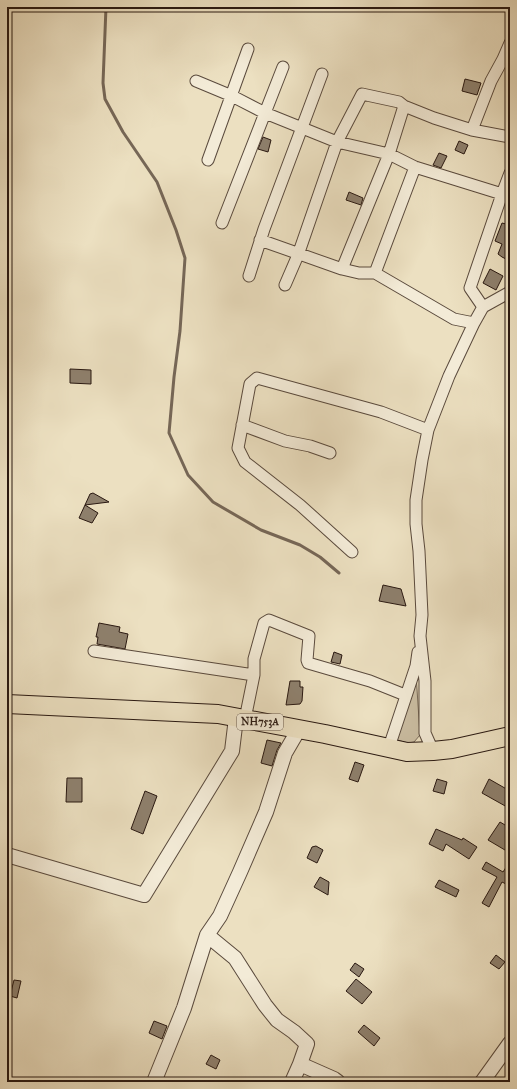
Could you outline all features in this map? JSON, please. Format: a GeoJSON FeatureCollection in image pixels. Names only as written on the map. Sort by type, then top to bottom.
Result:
{"type":"FeatureCollection","features":[{"type":"Feature","properties":{"kind":"highway","name":"NH753A"},"geometry":{"type":"LineString","coordinates":[[7,704],[218,714],[389,747],[407,752],[452,749],[510,736]]}},
{"type":"Feature","properties":{"kind":"street"},"geometry":{"type":"LineString","coordinates":[[472,130],[492,81],[506,60],[510,43]]}},
{"type":"Feature","properties":{"kind":"street"},"geometry":{"type":"LineString","coordinates":[[208,160],[248,50]]}},
{"type":"Feature","properties":{"kind":"street"},"geometry":{"type":"LineString","coordinates":[[222,224],[283,67]]}},
{"type":"Feature","properties":{"kind":"street"},"geometry":{"type":"LineString","coordinates":[[249,276],[260,240],[322,74]]}},
{"type":"Feature","properties":{"kind":"street"},"geometry":{"type":"LineString","coordinates":[[196,81],[232,96],[265,113],[337,142],[388,154],[415,167],[502,194]]}},
{"type":"Feature","properties":{"kind":"street"},"geometry":{"type":"LineString","coordinates":[[285,285],[298,255],[337,142],[362,94],[399,102],[404,106],[434,118],[472,130],[510,137]]}},
{"type":"Feature","properties":{"kind":"street"},"geometry":{"type":"LineString","coordinates":[[342,269],[388,154],[404,106]]}},
{"type":"Feature","properties":{"kind":"street"},"geometry":{"type":"LineString","coordinates":[[375,273],[415,167]]}},
{"type":"Feature","properties":{"kind":"street"},"geometry":{"type":"LineString","coordinates":[[483,307],[470,288],[510,173]]}},
{"type":"Feature","properties":{"kind":"street"},"geometry":{"type":"LineString","coordinates":[[260,240],[298,255],[342,269],[359,273],[375,273],[454,319],[474,323]]}},
{"type":"Feature","properties":{"kind":"street"},"geometry":{"type":"LineString","coordinates":[[389,747],[405,695],[416,666],[420,636],[422,615],[420,551],[416,524],[416,500],[428,430],[449,376],[483,307],[510,292]]}},
{"type":"Feature","properties":{"kind":"street"},"geometry":{"type":"LineString","coordinates":[[352,552],[300,505],[245,462],[238,448],[250,384],[257,378],[381,412],[428,430]]}},
{"type":"Feature","properties":{"kind":"street"},"geometry":{"type":"LineString","coordinates":[[242,425],[285,441],[330,452]]}},
{"type":"Feature","properties":{"kind":"street"},"geometry":{"type":"LineString","coordinates":[[7,855],[144,895],[232,751],[240,718],[254,675],[254,659],[264,622],[269,620],[309,636],[308,663],[370,681],[405,695]]}},
{"type":"Feature","properties":{"kind":"street"},"geometry":{"type":"LineString","coordinates":[[420,636],[425,681],[425,733],[433,751]]}},
{"type":"Feature","properties":{"kind":"street"},"geometry":{"type":"LineString","coordinates":[[94,651],[254,675]]}},
{"type":"Feature","properties":{"kind":"street"},"geometry":{"type":"LineString","coordinates":[[154,1082],[184,1008],[207,935],[220,916],[240,872],[266,812],[285,753],[299,729]]}},
{"type":"Feature","properties":{"kind":"street"},"geometry":{"type":"LineString","coordinates":[[207,935],[235,958],[265,1005],[277,1020],[294,1032],[307,1044],[292,1082]]}},
{"type":"Feature","properties":{"kind":"street"},"geometry":{"type":"LineString","coordinates":[[482,1082],[510,1043]]}},
{"type":"Feature","properties":{"kind":"street"},"geometry":{"type":"LineString","coordinates":[[300,1064],[338,1082]]}},
{"type":"Feature","properties":{"kind":"shaded area"},"geometry":{"type":"Polygon","coordinates":[[[416,674],[420,735],[414,742],[408,743],[397,740],[416,674]]]}},
{"type":"Feature","properties":{"kind":"building"},"geometry":{"type":"Polygon","coordinates":[[[465,79],[481,83],[477,95],[462,91],[465,79]]]}},
{"type":"Feature","properties":{"kind":"building"},"geometry":{"type":"Polygon","coordinates":[[[263,137],[271,140],[268,152],[258,149],[263,137]]]}},
{"type":"Feature","properties":{"kind":"building"},"geometry":{"type":"Polygon","coordinates":[[[459,141],[468,145],[464,154],[455,150],[459,141]]]}},
{"type":"Feature","properties":{"kind":"building"},"geometry":{"type":"Polygon","coordinates":[[[439,153],[447,156],[441,168],[433,165],[439,153]]]}},
{"type":"Feature","properties":{"kind":"building"},"geometry":{"type":"Polygon","coordinates":[[[349,192],[363,198],[361,205],[346,200],[349,192]]]}},
{"type":"Feature","properties":{"kind":"building"},"geometry":{"type":"Polygon","coordinates":[[[502,223],[510,225],[510,261],[498,254],[502,244],[495,241],[502,223]]]}},
{"type":"Feature","properties":{"kind":"building"},"geometry":{"type":"Polygon","coordinates":[[[490,269],[503,276],[496,290],[483,283],[490,269]]]}},
{"type":"Feature","properties":{"kind":"building"},"geometry":{"type":"Polygon","coordinates":[[[70,369],[91,370],[91,384],[70,383],[70,369]]]}},
{"type":"Feature","properties":{"kind":"building"},"geometry":{"type":"Polygon","coordinates":[[[93,493],[109,502],[85,505],[90,494],[93,493]]]}},
{"type":"Feature","properties":{"kind":"building"},"geometry":{"type":"Polygon","coordinates":[[[85,505],[98,513],[92,523],[79,518],[85,505]]]}},
{"type":"Feature","properties":{"kind":"building"},"geometry":{"type":"Polygon","coordinates":[[[383,585],[401,589],[406,606],[379,601],[383,585]]]}},
{"type":"Feature","properties":{"kind":"building"},"geometry":{"type":"Polygon","coordinates":[[[99,623],[120,627],[119,632],[128,634],[125,649],[97,644],[98,637],[96,637],[99,623]]]}},
{"type":"Feature","properties":{"kind":"building"},"geometry":{"type":"Polygon","coordinates":[[[334,652],[342,655],[340,664],[331,662],[334,652]]]}},
{"type":"Feature","properties":{"kind":"building"},"geometry":{"type":"Polygon","coordinates":[[[290,681],[300,681],[300,687],[303,687],[302,701],[300,704],[286,705],[290,681]]]}},
{"type":"Feature","properties":{"kind":"building"},"geometry":{"type":"Polygon","coordinates":[[[267,740],[281,743],[272,766],[261,763],[267,740]]]}},
{"type":"Feature","properties":{"kind":"building"},"geometry":{"type":"Polygon","coordinates":[[[355,762],[364,765],[358,782],[349,779],[355,762]]]}},
{"type":"Feature","properties":{"kind":"building"},"geometry":{"type":"Polygon","coordinates":[[[67,778],[82,778],[82,802],[66,802],[67,778]]]}},
{"type":"Feature","properties":{"kind":"building"},"geometry":{"type":"Polygon","coordinates":[[[437,779],[447,782],[444,794],[433,791],[437,779]]]}},
{"type":"Feature","properties":{"kind":"building"},"geometry":{"type":"Polygon","coordinates":[[[489,779],[510,791],[510,801],[507,807],[482,793],[489,779]]]}},
{"type":"Feature","properties":{"kind":"building"},"geometry":{"type":"Polygon","coordinates":[[[145,791],[157,796],[143,834],[131,829],[145,791]]]}},
{"type":"Feature","properties":{"kind":"building"},"geometry":{"type":"Polygon","coordinates":[[[500,822],[510,828],[510,853],[488,840],[500,822]]]}},
{"type":"Feature","properties":{"kind":"building"},"geometry":{"type":"Polygon","coordinates":[[[436,829],[462,840],[463,838],[477,847],[469,859],[446,844],[443,851],[429,844],[436,829]]]}},
{"type":"Feature","properties":{"kind":"building"},"geometry":{"type":"Polygon","coordinates":[[[316,846],[323,850],[317,863],[307,858],[312,847],[316,846]]]}},
{"type":"Feature","properties":{"kind":"building"},"geometry":{"type":"Polygon","coordinates":[[[510,861],[510,886],[502,882],[489,907],[482,903],[497,877],[482,869],[486,862],[503,872],[510,861]]]}},
{"type":"Feature","properties":{"kind":"building"},"geometry":{"type":"Polygon","coordinates":[[[320,877],[329,882],[328,895],[314,887],[320,877]]]}},
{"type":"Feature","properties":{"kind":"building"},"geometry":{"type":"Polygon","coordinates":[[[439,880],[459,890],[456,897],[435,887],[439,880]]]}},
{"type":"Feature","properties":{"kind":"building"},"geometry":{"type":"Polygon","coordinates":[[[496,955],[505,962],[499,969],[490,963],[496,955]]]}},
{"type":"Feature","properties":{"kind":"building"},"geometry":{"type":"Polygon","coordinates":[[[355,963],[364,969],[359,977],[350,970],[355,963]]]}},
{"type":"Feature","properties":{"kind":"building"},"geometry":{"type":"Polygon","coordinates":[[[356,979],[372,992],[362,1004],[346,991],[356,979]]]}},
{"type":"Feature","properties":{"kind":"building"},"geometry":{"type":"Polygon","coordinates":[[[14,980],[21,981],[17,998],[10,996],[14,980]]]}},
{"type":"Feature","properties":{"kind":"building"},"geometry":{"type":"Polygon","coordinates":[[[154,1021],[167,1026],[162,1039],[149,1033],[154,1021]]]}},
{"type":"Feature","properties":{"kind":"building"},"geometry":{"type":"Polygon","coordinates":[[[364,1025],[380,1038],[374,1046],[358,1032],[364,1025]]]}},
{"type":"Feature","properties":{"kind":"building"},"geometry":{"type":"Polygon","coordinates":[[[211,1055],[220,1060],[216,1069],[206,1064],[211,1055]]]}},
{"type":"Feature","properties":{"kind":"waterway"},"geometry":{"type":"LineString","coordinates":[[106,7],[103,83],[105,99],[123,132],[157,182],[176,230],[185,258],[180,331],[169,433],[188,475],[213,502],[261,530],[300,545],[320,557],[339,573]]}}]}
